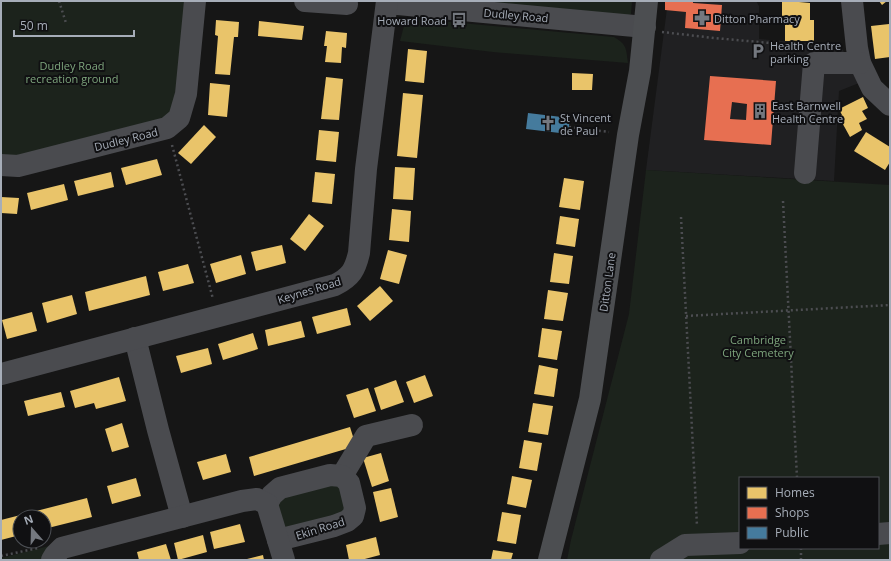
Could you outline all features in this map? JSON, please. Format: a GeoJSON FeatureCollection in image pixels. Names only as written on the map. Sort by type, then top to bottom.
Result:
{"type":"FeatureCollection","features":[{"type":"Feature","properties":{"kind":"main road","name":"Ditton Lane"},"geometry":{"type":"LineString","coordinates":[[549,560],[590,399],[628,135],[640,71],[653,29],[647,1]]}},
{"type":"Feature","properties":{"kind":"street","name":"Dudley Road"},"geometry":{"type":"LineString","coordinates":[[1,165],[18,166],[167,128],[179,118],[186,94],[195,1]]}},
{"type":"Feature","properties":{"kind":"street"},"geometry":{"type":"LineString","coordinates":[[305,1],[347,4]]}},
{"type":"Feature","properties":{"kind":"street"},"geometry":{"type":"LineString","coordinates":[[852,1],[860,63],[872,88],[890,105]]}},
{"type":"Feature","properties":{"kind":"street","name":"Dudley Road"},"geometry":{"type":"LineString","coordinates":[[387,2],[653,29]]}},
{"type":"Feature","properties":{"kind":"street","name":"Keynes Road"},"geometry":{"type":"LineString","coordinates":[[1,374],[335,285],[351,274],[356,265],[359,253],[366,169],[387,2]]}},
{"type":"Feature","properties":{"kind":"street"},"geometry":{"type":"LineString","coordinates":[[805,172],[814,63],[860,63]]}},
{"type":"Feature","properties":{"kind":"street"},"geometry":{"type":"LineString","coordinates":[[135,338],[182,517]]}},
{"type":"Feature","properties":{"kind":"street"},"geometry":{"type":"LineString","coordinates":[[52,560],[62,548],[242,501],[257,499],[267,504],[272,495],[280,488],[330,475],[342,476],[366,436],[412,425]]}},
{"type":"Feature","properties":{"kind":"street","name":"Ekin Road"},"geometry":{"type":"LineString","coordinates":[[267,504],[281,550],[347,521],[353,516],[355,508],[349,483],[342,476]]}},
{"type":"Feature","properties":{"kind":"street"},"geometry":{"type":"LineString","coordinates":[[879,534],[890,533]]}},
{"type":"Feature","properties":{"kind":"street"},"geometry":{"type":"LineString","coordinates":[[661,560],[685,545],[739,543]]}},
{"type":"Feature","properties":{"kind":"path"},"geometry":{"type":"LineString","coordinates":[[59,1],[66,23]]}},
{"type":"Feature","properties":{"kind":"path"},"geometry":{"type":"LineString","coordinates":[[653,29],[714,38],[805,46]]}},
{"type":"Feature","properties":{"kind":"path"},"geometry":{"type":"LineString","coordinates":[[568,127],[628,135]]}},
{"type":"Feature","properties":{"kind":"path"},"geometry":{"type":"LineString","coordinates":[[167,128],[218,317]]}},
{"type":"Feature","properties":{"kind":"path"},"geometry":{"type":"LineString","coordinates":[[783,201],[797,477]]}},
{"type":"Feature","properties":{"kind":"path"},"geometry":{"type":"LineString","coordinates":[[681,217],[698,545]]}},
{"type":"Feature","properties":{"kind":"path"},"geometry":{"type":"LineString","coordinates":[[686,316],[890,305]]}},
{"type":"Feature","properties":{"kind":"path"},"geometry":{"type":"LineString","coordinates":[[801,549],[802,560]]}},
{"type":"Feature","properties":{"kind":"shaded area"},"geometry":{"type":"Polygon","coordinates":[[[668,1],[756,1],[759,6],[759,39],[841,46],[859,83],[839,91],[834,181],[646,170],[668,1]]]}},
{"type":"Feature","properties":{"kind":"green space","name":"Dudley Road recreation ground"},"geometry":{"type":"Polygon","coordinates":[[[1,1],[185,1],[177,101],[168,118],[9,160],[1,157],[1,1]]]}},
{"type":"Feature","properties":{"kind":"green space"},"geometry":{"type":"Polygon","coordinates":[[[434,1],[632,1],[631,14],[623,18],[434,1]]]}},
{"type":"Feature","properties":{"kind":"green space"},"geometry":{"type":"Polygon","coordinates":[[[406,18],[614,37],[624,45],[628,63],[493,52],[400,41],[406,18]]]}},
{"type":"Feature","properties":{"kind":"green space","name":"Cambridge City Cemetery"},"geometry":{"type":"Polygon","coordinates":[[[646,170],[890,185],[890,560],[567,560],[629,314],[646,170]]]}},
{"type":"Feature","properties":{"kind":"green space"},"geometry":{"type":"Polygon","coordinates":[[[333,482],[344,488],[350,509],[293,533],[283,527],[277,503],[282,497],[333,482]]]}},
{"type":"Feature","properties":{"kind":"green space"},"geometry":{"type":"Polygon","coordinates":[[[57,544],[46,560],[1,560],[1,558],[37,549],[52,549],[52,545],[57,544]]]}},
{"type":"Feature","properties":{"kind":"building: Homes"},"geometry":{"type":"Polygon","coordinates":[[[782,1],[799,1],[810,3],[810,20],[814,20],[814,41],[785,41],[785,20],[782,20],[782,1]]]}},
{"type":"Feature","properties":{"kind":"building: Homes"},"geometry":{"type":"Polygon","coordinates":[[[879,1],[887,1],[882,5],[879,1]]]}},
{"type":"Feature","properties":{"kind":"building: Homes"},"geometry":{"type":"Polygon","coordinates":[[[216,20],[239,22],[238,37],[234,37],[230,75],[215,74],[218,36],[215,35],[216,20]]]}},
{"type":"Feature","properties":{"kind":"building: Homes"},"geometry":{"type":"Polygon","coordinates":[[[259,21],[304,26],[302,40],[258,36],[259,21]]]}},
{"type":"Feature","properties":{"kind":"building: Homes"},"geometry":{"type":"Polygon","coordinates":[[[889,24],[890,57],[875,59],[871,26],[889,24]]]}},
{"type":"Feature","properties":{"kind":"building: Homes"},"geometry":{"type":"Polygon","coordinates":[[[326,31],[347,33],[346,48],[342,47],[341,63],[325,62],[327,46],[324,46],[326,31]]]}},
{"type":"Feature","properties":{"kind":"building: Homes"},"geometry":{"type":"Polygon","coordinates":[[[408,49],[427,51],[424,83],[405,81],[408,49]]]}},
{"type":"Feature","properties":{"kind":"building: Homes"},"geometry":{"type":"Polygon","coordinates":[[[572,73],[593,74],[592,90],[572,90],[572,73]]]}},
{"type":"Feature","properties":{"kind":"building: Homes"},"geometry":{"type":"Polygon","coordinates":[[[326,77],[343,79],[339,120],[321,119],[326,77]]]}},
{"type":"Feature","properties":{"kind":"building: Homes"},"geometry":{"type":"Polygon","coordinates":[[[210,83],[230,85],[227,117],[208,115],[210,83]]]}},
{"type":"Feature","properties":{"kind":"building: Homes"},"geometry":{"type":"Polygon","coordinates":[[[403,93],[423,95],[417,158],[397,156],[403,93]]]}},
{"type":"Feature","properties":{"kind":"building: Homes"},"geometry":{"type":"Polygon","coordinates":[[[863,97],[868,108],[862,111],[867,119],[859,123],[862,130],[850,137],[839,117],[842,115],[839,109],[863,97]]]}},
{"type":"Feature","properties":{"kind":"building: Homes"},"geometry":{"type":"Polygon","coordinates":[[[204,125],[216,137],[191,164],[178,153],[204,125]]]}},
{"type":"Feature","properties":{"kind":"building: Homes"},"geometry":{"type":"Polygon","coordinates":[[[319,130],[339,132],[336,162],[316,160],[319,130]]]}},
{"type":"Feature","properties":{"kind":"building: Homes"},"geometry":{"type":"Polygon","coordinates":[[[866,132],[890,147],[890,162],[885,170],[854,151],[866,132]]]}},
{"type":"Feature","properties":{"kind":"building: Homes"},"geometry":{"type":"Polygon","coordinates":[[[157,159],[162,175],[126,185],[121,168],[157,159]]]}},
{"type":"Feature","properties":{"kind":"building: Homes"},"geometry":{"type":"Polygon","coordinates":[[[395,167],[415,168],[413,200],[393,199],[395,167]]]}},
{"type":"Feature","properties":{"kind":"building: Homes"},"geometry":{"type":"Polygon","coordinates":[[[111,172],[114,187],[78,196],[74,181],[111,172]]]}},
{"type":"Feature","properties":{"kind":"building: Homes"},"geometry":{"type":"Polygon","coordinates":[[[315,172],[335,174],[332,204],[312,202],[315,172]]]}},
{"type":"Feature","properties":{"kind":"building: Homes"},"geometry":{"type":"Polygon","coordinates":[[[564,178],[584,181],[580,210],[559,207],[564,178]]]}},
{"type":"Feature","properties":{"kind":"building: Homes"},"geometry":{"type":"Polygon","coordinates":[[[64,184],[68,200],[31,210],[27,193],[64,184]]]}},
{"type":"Feature","properties":{"kind":"building: Homes"},"geometry":{"type":"Polygon","coordinates":[[[1,197],[19,198],[17,214],[1,213],[1,197]]]}},
{"type":"Feature","properties":{"kind":"building: Homes"},"geometry":{"type":"Polygon","coordinates":[[[392,209],[411,211],[409,242],[389,240],[392,209]]]}},
{"type":"Feature","properties":{"kind":"building: Homes"},"geometry":{"type":"Polygon","coordinates":[[[309,214],[324,226],[305,251],[290,239],[309,214]]]}},
{"type":"Feature","properties":{"kind":"building: Homes"},"geometry":{"type":"Polygon","coordinates":[[[560,216],[579,219],[575,247],[556,244],[560,216]]]}},
{"type":"Feature","properties":{"kind":"building: Homes"},"geometry":{"type":"Polygon","coordinates":[[[282,245],[286,263],[256,271],[251,252],[282,245]]]}},
{"type":"Feature","properties":{"kind":"building: Homes"},"geometry":{"type":"Polygon","coordinates":[[[388,250],[407,255],[399,284],[380,279],[388,250]]]}},
{"type":"Feature","properties":{"kind":"building: Homes"},"geometry":{"type":"Polygon","coordinates":[[[554,253],[573,256],[569,284],[550,282],[554,253]]]}},
{"type":"Feature","properties":{"kind":"building: Homes"},"geometry":{"type":"Polygon","coordinates":[[[241,255],[246,274],[216,283],[210,264],[241,255]]]}},
{"type":"Feature","properties":{"kind":"building: Homes"},"geometry":{"type":"Polygon","coordinates":[[[188,264],[194,283],[163,291],[158,272],[188,264]]]}},
{"type":"Feature","properties":{"kind":"building: Homes"},"geometry":{"type":"Polygon","coordinates":[[[146,276],[150,295],[89,311],[85,292],[146,276]]]}},
{"type":"Feature","properties":{"kind":"building: Homes"},"geometry":{"type":"Polygon","coordinates":[[[380,286],[393,301],[370,321],[357,306],[380,286]]]}},
{"type":"Feature","properties":{"kind":"building: Homes"},"geometry":{"type":"Polygon","coordinates":[[[548,290],[568,293],[563,321],[544,319],[548,290]]]}},
{"type":"Feature","properties":{"kind":"building: Homes"},"geometry":{"type":"Polygon","coordinates":[[[72,295],[77,314],[47,323],[42,303],[72,295]]]}},
{"type":"Feature","properties":{"kind":"building: Homes"},"geometry":{"type":"Polygon","coordinates":[[[347,308],[351,325],[317,334],[312,317],[347,308]]]}},
{"type":"Feature","properties":{"kind":"building: Homes"},"geometry":{"type":"Polygon","coordinates":[[[32,312],[37,331],[7,339],[2,320],[32,312]]]}},
{"type":"Feature","properties":{"kind":"building: Homes"},"geometry":{"type":"Polygon","coordinates":[[[301,321],[305,337],[268,346],[265,330],[301,321]]]}},
{"type":"Feature","properties":{"kind":"building: Homes"},"geometry":{"type":"Polygon","coordinates":[[[542,328],[562,331],[557,360],[538,357],[542,328]]]}},
{"type":"Feature","properties":{"kind":"building: Homes"},"geometry":{"type":"Polygon","coordinates":[[[253,333],[258,349],[223,360],[218,344],[253,333]]]}},
{"type":"Feature","properties":{"kind":"building: Homes"},"geometry":{"type":"Polygon","coordinates":[[[208,348],[212,364],[181,373],[176,356],[208,348]]]}},
{"type":"Feature","properties":{"kind":"building: Homes"},"geometry":{"type":"Polygon","coordinates":[[[539,365],[558,369],[554,397],[534,394],[539,365]]]}},
{"type":"Feature","properties":{"kind":"building: Homes"},"geometry":{"type":"Polygon","coordinates":[[[425,375],[433,396],[414,403],[406,382],[425,375]]]}},
{"type":"Feature","properties":{"kind":"building: Homes"},"geometry":{"type":"Polygon","coordinates":[[[119,377],[126,401],[96,409],[94,403],[75,408],[70,391],[119,377]]]}},
{"type":"Feature","properties":{"kind":"building: Homes"},"geometry":{"type":"Polygon","coordinates":[[[396,380],[404,402],[381,410],[374,388],[396,380]]]}},
{"type":"Feature","properties":{"kind":"building: Homes"},"geometry":{"type":"Polygon","coordinates":[[[368,388],[376,411],[354,418],[346,395],[368,388]]]}},
{"type":"Feature","properties":{"kind":"building: Homes"},"geometry":{"type":"Polygon","coordinates":[[[61,392],[65,407],[28,416],[24,401],[61,392]]]}},
{"type":"Feature","properties":{"kind":"building: Homes"},"geometry":{"type":"Polygon","coordinates":[[[533,403],[553,406],[548,435],[528,432],[533,403]]]}},
{"type":"Feature","properties":{"kind":"building: Homes"},"geometry":{"type":"Polygon","coordinates":[[[122,423],[129,447],[112,452],[105,429],[122,423]]]}},
{"type":"Feature","properties":{"kind":"building: Homes"},"geometry":{"type":"Polygon","coordinates":[[[350,427],[356,446],[254,476],[249,457],[350,427]]]}},
{"type":"Feature","properties":{"kind":"building: Homes"},"geometry":{"type":"Polygon","coordinates":[[[524,440],[542,443],[537,471],[519,468],[524,440]]]}},
{"type":"Feature","properties":{"kind":"building: Homes"},"geometry":{"type":"Polygon","coordinates":[[[381,453],[389,481],[372,487],[363,458],[381,453]]]}},
{"type":"Feature","properties":{"kind":"building: Homes"},"geometry":{"type":"Polygon","coordinates":[[[226,454],[231,472],[203,480],[197,462],[226,454]]]}},
{"type":"Feature","properties":{"kind":"building: Homes"},"geometry":{"type":"Polygon","coordinates":[[[512,476],[532,480],[526,508],[507,504],[512,476]]]}},
{"type":"Feature","properties":{"kind":"building: Homes"},"geometry":{"type":"Polygon","coordinates":[[[136,478],[141,496],[112,504],[107,486],[136,478]]]}},
{"type":"Feature","properties":{"kind":"building: Homes"},"geometry":{"type":"Polygon","coordinates":[[[391,488],[398,517],[380,522],[373,492],[391,488]]]}},
{"type":"Feature","properties":{"kind":"building: Homes"},"geometry":{"type":"Polygon","coordinates":[[[87,498],[92,517],[52,527],[52,509],[44,509],[87,498]]]}},
{"type":"Feature","properties":{"kind":"building: Homes"},"geometry":{"type":"Polygon","coordinates":[[[502,512],[521,515],[516,544],[497,541],[502,512]]]}},
{"type":"Feature","properties":{"kind":"building: Homes"},"geometry":{"type":"Polygon","coordinates":[[[12,517],[12,537],[1,540],[1,520],[12,517]]]}},
{"type":"Feature","properties":{"kind":"building: Homes"},"geometry":{"type":"Polygon","coordinates":[[[240,524],[245,542],[214,549],[210,532],[240,524]]]}},
{"type":"Feature","properties":{"kind":"building: Homes"},"geometry":{"type":"Polygon","coordinates":[[[203,535],[207,552],[178,560],[174,543],[203,535]]]}},
{"type":"Feature","properties":{"kind":"building: Homes"},"geometry":{"type":"Polygon","coordinates":[[[376,537],[380,555],[361,560],[349,560],[346,545],[376,537]]]}},
{"type":"Feature","properties":{"kind":"building: Homes"},"geometry":{"type":"Polygon","coordinates":[[[166,544],[171,560],[139,560],[137,552],[166,544]]]}},
{"type":"Feature","properties":{"kind":"building: Homes"},"geometry":{"type":"Polygon","coordinates":[[[493,550],[513,553],[511,560],[491,560],[493,550]]]}},
{"type":"Feature","properties":{"kind":"building: Homes"},"geometry":{"type":"Polygon","coordinates":[[[263,555],[264,560],[247,560],[247,559],[263,555]]]}},
{"type":"Feature","properties":{"kind":"building: Shops"},"geometry":{"type":"Polygon","coordinates":[[[665,1],[693,1],[693,3],[722,5],[720,31],[685,28],[686,12],[665,10],[665,1]]]}},
{"type":"Feature","properties":{"kind":"building: Shops","name":"East Barnwell Health Centre"},"geometry":{"type":"Polygon","coordinates":[[[710,76],[776,81],[771,145],[704,140],[710,76]],[[732,102],[730,119],[746,120],[747,104],[732,102]]]}},
{"type":"Feature","properties":{"kind":"building: Public","name":"St Vincent de Paul"},"geometry":{"type":"Polygon","coordinates":[[[528,113],[570,118],[568,134],[526,129],[528,113]]]}},
{"type":"Feature","properties":{"kind":"place","name":"Ditton Pharmacy"},"geometry":{"type":"Point","coordinates":[702,18]}},
{"type":"Feature","properties":{"kind":"place","name":"Howard Road"},"geometry":{"type":"Point","coordinates":[459,20]}},
{"type":"Feature","properties":{"kind":"place","name":"Health Centre parking"},"geometry":{"type":"Point","coordinates":[758,51]}},
{"type":"Feature","properties":{"kind":"place","name":"East Barnwell Health Centre"},"geometry":{"type":"Point","coordinates":[760,111]}},
{"type":"Feature","properties":{"kind":"place","name":"St Vincent de Paul"},"geometry":{"type":"Point","coordinates":[548,123]}}]}
